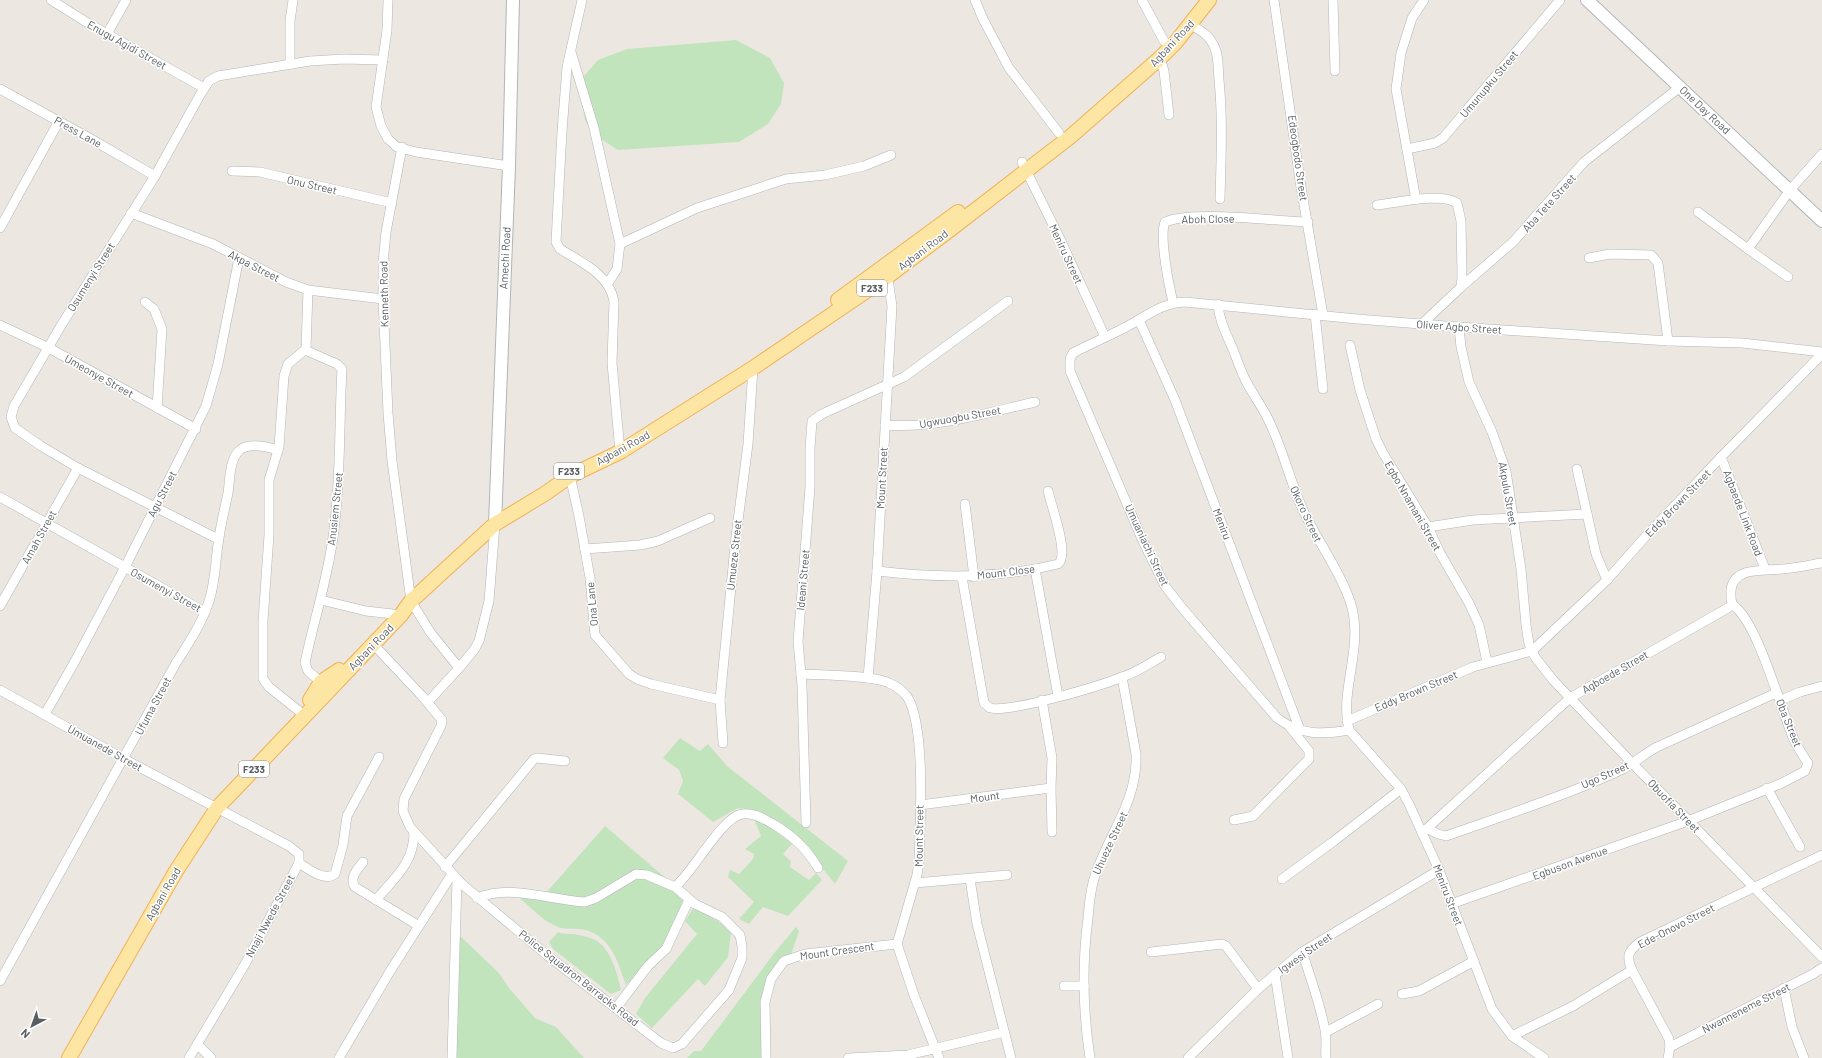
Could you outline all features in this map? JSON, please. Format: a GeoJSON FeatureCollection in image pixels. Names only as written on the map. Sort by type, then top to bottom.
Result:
{"type":"FeatureCollection","features":[{"type":"Feature","properties":{"kind":"main road","name":"Amechi Road"},"geometry":{"type":"LineString","coordinates":[[496,520],[509,166],[513,0]]}},
{"type":"Feature","properties":{"kind":"main road","name":"Agbani Road"},"geometry":{"type":"LineString","coordinates":[[1024,166],[1059,133],[1115,88],[1164,41],[1198,0]]}},
{"type":"Feature","properties":{"kind":"main road","name":"Agbani Road"},"geometry":{"type":"LineString","coordinates":[[58,1058],[181,846],[214,806],[312,697],[321,682],[338,672],[459,547],[496,520],[753,368],[887,271],[1024,166],[1070,137],[1160,58],[1190,24],[1208,0]]}},
{"type":"Feature","properties":{"kind":"main road","name":"One Day Road"},"geometry":{"type":"LineString","coordinates":[[1587,0],[1822,221]]}},
{"type":"Feature","properties":{"kind":"main road","name":"Agbani Road"},"geometry":{"type":"LineString","coordinates":[[496,520],[546,493],[570,476],[619,448],[887,271]]}},
{"type":"Feature","properties":{"kind":"main road","name":"Agbani Road"},"geometry":{"type":"LineString","coordinates":[[69,1058],[214,806],[374,645],[401,615],[411,598]]}},
{"type":"Feature","properties":{"kind":"street","name":"Enugu Agidi Street"},"geometry":{"type":"LineString","coordinates":[[51,0],[107,34],[204,88]]}},
{"type":"Feature","properties":{"kind":"street"},"geometry":{"type":"LineString","coordinates":[[107,34],[126,0]]}},
{"type":"Feature","properties":{"kind":"street"},"geometry":{"type":"LineString","coordinates":[[290,64],[290,20],[293,0]]}},
{"type":"Feature","properties":{"kind":"street"},"geometry":{"type":"LineString","coordinates":[[388,0],[387,30],[376,107],[378,119],[388,139],[397,147],[509,166]]}},
{"type":"Feature","properties":{"kind":"street"},"geometry":{"type":"LineString","coordinates":[[582,0],[567,67],[556,242],[560,249],[601,275],[613,292],[612,363],[619,448]]}},
{"type":"Feature","properties":{"kind":"street"},"geometry":{"type":"LineString","coordinates":[[975,0],[983,19],[1009,68],[1059,133]]}},
{"type":"Feature","properties":{"kind":"street"},"geometry":{"type":"LineString","coordinates":[[1142,0],[1164,41]]}},
{"type":"Feature","properties":{"kind":"street","name":"Edeogbodo Street"},"geometry":{"type":"LineString","coordinates":[[1274,0],[1308,222],[1319,314],[1323,389]]}},
{"type":"Feature","properties":{"kind":"street"},"geometry":{"type":"LineString","coordinates":[[1333,0],[1335,71]]}},
{"type":"Feature","properties":{"kind":"street"},"geometry":{"type":"LineString","coordinates":[[1416,200],[1396,89],[1398,69],[1412,18],[1424,0]]}},
{"type":"Feature","properties":{"kind":"street","name":"Umunupku Street"},"geometry":{"type":"LineString","coordinates":[[1407,148],[1435,143],[1443,138],[1560,0]]}},
{"type":"Feature","properties":{"kind":"street"},"geometry":{"type":"LineString","coordinates":[[1190,24],[1206,33],[1214,45],[1218,60],[1222,116],[1220,199]]}},
{"type":"Feature","properties":{"kind":"street"},"geometry":{"type":"LineString","coordinates":[[571,50],[594,128],[620,244],[617,269],[608,283]]}},
{"type":"Feature","properties":{"kind":"street"},"geometry":{"type":"LineString","coordinates":[[1160,58],[1164,72],[1169,115]]}},
{"type":"Feature","properties":{"kind":"street","name":"Osumenyi Street"},"geometry":{"type":"LineString","coordinates":[[218,539],[78,468],[20,432],[12,424],[11,417],[14,406],[48,348],[155,176],[204,88],[211,80],[218,76],[290,64],[326,60],[383,60]]}},
{"type":"Feature","properties":{"kind":"street","name":"Aba Tete Street"},"geometry":{"type":"LineString","coordinates":[[1422,324],[1461,287],[1513,242],[1584,162],[1680,87]]}},
{"type":"Feature","properties":{"kind":"street","name":"Press Lane"},"geometry":{"type":"LineString","coordinates":[[0,89],[155,176]]}},
{"type":"Feature","properties":{"kind":"street"},"geometry":{"type":"LineString","coordinates":[[0,228],[59,121]]}},
{"type":"Feature","properties":{"kind":"street","name":"Kenneth Road"},"geometry":{"type":"LineString","coordinates":[[402,147],[384,248],[383,299],[388,413],[392,461],[411,598]]}},
{"type":"Feature","properties":{"kind":"street"},"geometry":{"type":"LineString","coordinates":[[1748,249],[1790,190],[1822,154]]}},
{"type":"Feature","properties":{"kind":"street"},"geometry":{"type":"LineString","coordinates":[[620,244],[697,208],[778,181],[825,175],[864,166],[891,155]]}},
{"type":"Feature","properties":{"kind":"street","name":"Meniru Street"},"geometry":{"type":"LineString","coordinates":[[1024,166],[1105,337]]}},
{"type":"Feature","properties":{"kind":"street","name":"Onu Street"},"geometry":{"type":"LineString","coordinates":[[232,171],[260,172],[392,203]]}},
{"type":"Feature","properties":{"kind":"street"},"geometry":{"type":"LineString","coordinates":[[1377,205],[1438,198],[1449,199],[1457,203],[1462,233],[1461,287]]}},
{"type":"Feature","properties":{"kind":"street"},"geometry":{"type":"LineString","coordinates":[[1698,212],[1788,277]]}},
{"type":"Feature","properties":{"kind":"street","name":"Akpa Street"},"geometry":{"type":"LineString","coordinates":[[131,213],[213,244],[286,282],[308,290],[383,299]]}},
{"type":"Feature","properties":{"kind":"street","name":"Aboh Close"},"geometry":{"type":"LineString","coordinates":[[1173,302],[1166,262],[1163,229],[1165,222],[1197,217],[1308,222]]}},
{"type":"Feature","properties":{"kind":"street"},"geometry":{"type":"LineString","coordinates":[[1589,258],[1610,254],[1651,255],[1656,260],[1662,284],[1668,341]]}},
{"type":"Feature","properties":{"kind":"street","name":"Agu Street"},"geometry":{"type":"LineString","coordinates":[[44,714],[74,663],[125,567],[196,429],[206,406],[218,364],[238,258]]}},
{"type":"Feature","properties":{"kind":"street","name":"Mount Street"},"geometry":{"type":"LineString","coordinates":[[868,678],[877,571],[892,306],[887,271]]}},
{"type":"Feature","properties":{"kind":"street"},"geometry":{"type":"LineString","coordinates":[[299,711],[269,687],[264,682],[262,677],[264,602],[269,535],[268,480],[278,450],[284,376],[288,364],[305,350],[308,290]]}},
{"type":"Feature","properties":{"kind":"street","name":"Ideani Street"},"geometry":{"type":"LineString","coordinates":[[806,823],[801,674],[798,642],[810,487],[812,423],[822,414],[904,377],[924,364],[1008,301]]}},
{"type":"Feature","properties":{"kind":"street"},"geometry":{"type":"LineString","coordinates":[[145,302],[154,309],[162,329],[157,408]]}},
{"type":"Feature","properties":{"kind":"street","name":"Oliver Agbo Street"},"geometry":{"type":"LineString","coordinates":[[1105,337],[1139,320],[1157,308],[1173,302],[1185,302],[1459,327],[1668,341],[1742,343],[1822,353]]}},
{"type":"Feature","properties":{"kind":"street","name":"Okoro Street"},"geometry":{"type":"LineString","coordinates":[[1218,304],[1218,312],[1225,331],[1247,382],[1268,420],[1298,498],[1318,540],[1340,578],[1350,604],[1355,638],[1348,726]]}},
{"type":"Feature","properties":{"kind":"street","name":"Meniru"},"geometry":{"type":"LineString","coordinates":[[1139,320],[1175,400],[1300,730]]}},
{"type":"Feature","properties":{"kind":"street","name":"Umeonye Street"},"geometry":{"type":"LineString","coordinates":[[0,325],[48,348],[196,429]]}},
{"type":"Feature","properties":{"kind":"street","name":"Akpulu Street"},"geometry":{"type":"LineString","coordinates":[[1459,327],[1461,347],[1469,382],[1492,432],[1506,471],[1531,647]]}},
{"type":"Feature","properties":{"kind":"street","name":"Umuaniachi Street"},"geometry":{"type":"LineString","coordinates":[[1105,337],[1073,353],[1070,359],[1070,371],[1156,570],[1165,586],[1271,712],[1289,726],[1309,733],[1322,734],[1348,726]]}},
{"type":"Feature","properties":{"kind":"street","name":"Egbo Nnamani Street"},"geometry":{"type":"LineString","coordinates":[[1350,345],[1360,390],[1376,439],[1428,527],[1440,553],[1473,612],[1482,635],[1487,662]]}},
{"type":"Feature","properties":{"kind":"street","name":"Anusiem Street"},"geometry":{"type":"LineString","coordinates":[[305,350],[337,364],[342,369],[340,455],[336,517],[321,600],[305,663],[308,671],[321,682]]}},
{"type":"Feature","properties":{"kind":"street","name":"Eddy Brown Street"},"geometry":{"type":"LineString","coordinates":[[1348,726],[1487,662],[1531,647],[1607,580],[1646,536],[1822,353]]}},
{"type":"Feature","properties":{"kind":"street","name":"Umueze Street"},"geometry":{"type":"LineString","coordinates":[[723,743],[720,700],[736,536],[748,444],[753,368]]}},
{"type":"Feature","properties":{"kind":"street","name":"Ugwuogbu Street"},"geometry":{"type":"LineString","coordinates":[[885,425],[918,425],[966,418],[1035,402]]}},
{"type":"Feature","properties":{"kind":"street","name":"Ufuma Street"},"geometry":{"type":"LineString","coordinates":[[0,980],[205,612],[214,580],[218,539],[236,454],[242,449],[250,447],[278,450]]}},
{"type":"Feature","properties":{"kind":"street","name":"Agbaede Link Road"},"geometry":{"type":"LineString","coordinates":[[1721,457],[1765,570]]}},
{"type":"Feature","properties":{"kind":"street","name":"Amah Street"},"geometry":{"type":"LineString","coordinates":[[0,606],[78,468]]}},
{"type":"Feature","properties":{"kind":"street"},"geometry":{"type":"LineString","coordinates":[[1577,469],[1596,554],[1607,580]]}},
{"type":"Feature","properties":{"kind":"street","name":"Ona Lane"},"geometry":{"type":"LineString","coordinates":[[570,476],[585,549],[593,609],[594,632],[607,650],[629,674],[643,682],[720,700]]}},
{"type":"Feature","properties":{"kind":"street","name":"Mount Close"},"geometry":{"type":"LineString","coordinates":[[877,571],[974,576],[1035,569],[1058,564],[1062,558],[1059,530],[1048,491]]}},
{"type":"Feature","properties":{"kind":"street","name":"Osumenyi Street"},"geometry":{"type":"LineString","coordinates":[[0,497],[205,612]]}},
{"type":"Feature","properties":{"kind":"street"},"geometry":{"type":"LineString","coordinates":[[965,504],[974,576]]}},
{"type":"Feature","properties":{"kind":"street"},"geometry":{"type":"LineString","coordinates":[[1428,527],[1473,520],[1587,514]]}},
{"type":"Feature","properties":{"kind":"street"},"geometry":{"type":"LineString","coordinates":[[585,549],[640,545],[658,541],[710,518]]}},
{"type":"Feature","properties":{"kind":"street"},"geometry":{"type":"LineString","coordinates":[[428,702],[449,677],[459,668],[474,650],[479,641],[489,601],[496,520]]}},
{"type":"Feature","properties":{"kind":"street"},"geometry":{"type":"LineString","coordinates":[[1733,605],[1731,601],[1732,588],[1737,577],[1745,573],[1822,562]]}},
{"type":"Feature","properties":{"kind":"street"},"geometry":{"type":"LineString","coordinates":[[1035,569],[1058,696]]}},
{"type":"Feature","properties":{"kind":"street"},"geometry":{"type":"LineString","coordinates":[[962,576],[984,703],[987,707],[994,709],[1058,696],[1122,677],[1160,657]]}},
{"type":"Feature","properties":{"kind":"street"},"geometry":{"type":"LineString","coordinates":[[411,598],[430,632],[459,668]]}},
{"type":"Feature","properties":{"kind":"street"},"geometry":{"type":"LineString","coordinates":[[321,600],[366,611],[393,614]]}},
{"type":"Feature","properties":{"kind":"street","name":"Oba Street"},"geometry":{"type":"LineString","coordinates":[[1688,821],[1796,776],[1805,771],[1808,763],[1795,742],[1758,646],[1743,614],[1733,605]]}},
{"type":"Feature","properties":{"kind":"street","name":"Agboede Street"},"geometry":{"type":"LineString","coordinates":[[1425,831],[1570,698],[1733,605]]}},
{"type":"Feature","properties":{"kind":"street"},"geometry":{"type":"LineString","coordinates":[[374,645],[439,714],[442,723],[404,799],[403,807],[405,816],[414,832],[445,867],[477,898]]}},
{"type":"Feature","properties":{"kind":"street","name":"Obuofia Street"},"geometry":{"type":"LineString","coordinates":[[1531,647],[1539,663],[1570,698],[1688,821],[1755,887],[1822,957]]}},
{"type":"Feature","properties":{"kind":"street","name":"Mount Street"},"geometry":{"type":"LineString","coordinates":[[801,674],[884,680],[903,692],[910,704],[917,729],[920,753],[919,867],[897,944]]}},
{"type":"Feature","properties":{"kind":"street","name":"Uhueze Street"},"geometry":{"type":"LineString","coordinates":[[1090,1058],[1084,986],[1086,935],[1091,891],[1098,866],[1127,806],[1137,765],[1122,677]]}},
{"type":"Feature","properties":{"kind":"street","name":"Ugo Street"},"geometry":{"type":"LineString","coordinates":[[1425,831],[1446,836],[1505,816],[1606,777],[1657,747],[1778,696],[1822,686]]}},
{"type":"Feature","properties":{"kind":"street","name":"Umuanede Street"},"geometry":{"type":"LineString","coordinates":[[0,690],[124,759],[214,806]]}},
{"type":"Feature","properties":{"kind":"street"},"geometry":{"type":"LineString","coordinates":[[1042,700],[1052,758],[1052,832]]}},
{"type":"Feature","properties":{"kind":"street"},"geometry":{"type":"LineString","coordinates":[[1234,820],[1253,816],[1309,759],[1308,751],[1289,726]]}},
{"type":"Feature","properties":{"kind":"street","name":"Meniru Street"},"geometry":{"type":"LineString","coordinates":[[1348,726],[1401,789],[1425,831],[1451,904],[1492,1009],[1512,1036],[1544,1058]]}},
{"type":"Feature","properties":{"kind":"street"},"geometry":{"type":"LineString","coordinates":[[299,863],[324,877],[332,877],[335,874],[343,845],[347,816],[379,757]]}},
{"type":"Feature","properties":{"kind":"street"},"geometry":{"type":"LineString","coordinates":[[445,867],[534,759],[565,761]]}},
{"type":"Feature","properties":{"kind":"street","name":"Mount"},"geometry":{"type":"LineString","coordinates":[[920,805],[1051,788]]}},
{"type":"Feature","properties":{"kind":"street"},"geometry":{"type":"LineString","coordinates":[[1767,788],[1800,847]]}},
{"type":"Feature","properties":{"kind":"street"},"geometry":{"type":"LineString","coordinates":[[1282,879],[1401,789]]}},
{"type":"Feature","properties":{"kind":"street","name":"Nnaji Nwede Street"},"geometry":{"type":"LineString","coordinates":[[189,1058],[244,966],[299,863],[299,854],[289,846],[214,806]]}},
{"type":"Feature","properties":{"kind":"street"},"geometry":{"type":"LineString","coordinates":[[675,887],[686,878],[705,850],[729,822],[733,818],[742,814],[762,818],[785,831],[811,856],[818,868]]}},
{"type":"Feature","properties":{"kind":"street","name":"Egbuson Avenue"},"geometry":{"type":"LineString","coordinates":[[1451,904],[1688,821]]}},
{"type":"Feature","properties":{"kind":"street"},"geometry":{"type":"LineString","coordinates":[[376,900],[399,875],[406,864],[413,848],[414,832]]}},
{"type":"Feature","properties":{"kind":"street","name":"Ede-Onovo Street"},"geometry":{"type":"LineString","coordinates":[[1632,970],[1628,956],[1630,950],[1640,942],[1822,855]]}},
{"type":"Feature","properties":{"kind":"street"},"geometry":{"type":"LineString","coordinates":[[363,862],[353,876],[353,886],[419,926]]}},
{"type":"Feature","properties":{"kind":"street","name":"Igwesi Street"},"geometry":{"type":"LineString","coordinates":[[1188,1058],[1258,989],[1302,952],[1439,870]]}},
{"type":"Feature","properties":{"kind":"street","name":"Police Squadron Barracks Road"},"geometry":{"type":"LineString","coordinates":[[636,874],[647,875],[675,887],[690,900],[722,917],[740,935],[742,958],[729,990],[682,1044],[673,1048],[661,1044],[477,898],[487,894],[509,891],[585,902],[590,901],[618,886],[636,874]]}},
{"type":"Feature","properties":{"kind":"street"},"geometry":{"type":"LineString","coordinates":[[915,884],[1007,875]]}},
{"type":"Feature","properties":{"kind":"street"},"geometry":{"type":"LineString","coordinates":[[339,1058],[419,926],[454,876]]}},
{"type":"Feature","properties":{"kind":"street"},"geometry":{"type":"LineString","coordinates":[[452,1058],[454,876]]}},
{"type":"Feature","properties":{"kind":"street"},"geometry":{"type":"LineString","coordinates":[[970,878],[977,924],[1011,1058]]}},
{"type":"Feature","properties":{"kind":"street"},"geometry":{"type":"LineString","coordinates":[[616,1008],[648,966],[666,949],[690,900]]}},
{"type":"Feature","properties":{"kind":"street"},"geometry":{"type":"LineString","coordinates":[[897,944],[914,995],[940,1058]]}},
{"type":"Feature","properties":{"kind":"street","name":"Mount Crescent"},"geometry":{"type":"LineString","coordinates":[[766,1058],[765,1002],[771,979],[784,961],[805,954],[897,944]]}},
{"type":"Feature","properties":{"kind":"street"},"geometry":{"type":"LineString","coordinates":[[1151,952],[1222,944],[1226,946],[1258,989]]}},
{"type":"Feature","properties":{"kind":"street"},"geometry":{"type":"LineString","coordinates":[[1302,952],[1326,1032],[1326,1058]]}},
{"type":"Feature","properties":{"kind":"street"},"geometry":{"type":"LineString","coordinates":[[1402,994],[1419,991],[1474,961]]}},
{"type":"Feature","properties":{"kind":"street","name":"Nwanneneme Street"},"geometry":{"type":"LineString","coordinates":[[1670,1047],[1822,968]]}},
{"type":"Feature","properties":{"kind":"street"},"geometry":{"type":"LineString","coordinates":[[1512,1036],[1573,1006],[1632,970],[1666,1032],[1670,1047],[1668,1058]]}},
{"type":"Feature","properties":{"kind":"street"},"geometry":{"type":"LineString","coordinates":[[1275,974],[1288,1058]]}},
{"type":"Feature","properties":{"kind":"street"},"geometry":{"type":"LineString","coordinates":[[1064,986],[1084,986]]}},
{"type":"Feature","properties":{"kind":"street"},"geometry":{"type":"LineString","coordinates":[[1784,988],[1792,1027],[1804,1058]]}},
{"type":"Feature","properties":{"kind":"street"},"geometry":{"type":"LineString","coordinates":[[1326,1032],[1378,1004]]}},
{"type":"Feature","properties":{"kind":"street"},"geometry":{"type":"LineString","coordinates":[[848,1058],[908,1055],[1004,1032]]}},
{"type":"Feature","properties":{"kind":"street"},"geometry":{"type":"LineString","coordinates":[[197,1044],[211,1058]]}},
{"type":"Feature","properties":{"kind":"green space"},"geometry":{"type":"Polygon","coordinates":[[[736,40],[770,58],[784,83],[781,104],[768,124],[739,142],[618,150],[593,134],[585,120],[581,98],[584,76],[598,60],[627,49],[736,40]]]}},
{"type":"Feature","properties":{"kind":"green space"},"geometry":{"type":"Polygon","coordinates":[[[680,738],[700,751],[708,744],[727,766],[848,861],[835,884],[806,848],[785,827],[754,810],[738,808],[713,822],[678,794],[683,781],[679,770],[663,758],[680,738]]]}},
{"type":"Feature","properties":{"kind":"green space"},"geometry":{"type":"Polygon","coordinates":[[[754,819],[772,828],[792,844],[783,854],[791,861],[790,867],[809,880],[816,873],[822,880],[788,916],[763,907],[749,924],[739,919],[754,902],[728,877],[730,870],[739,874],[753,859],[754,854],[745,849],[761,836],[754,819]]]}},
{"type":"Feature","properties":{"kind":"green space"},"geometry":{"type":"Polygon","coordinates":[[[605,826],[668,880],[638,872],[591,897],[578,899],[545,894],[605,826]]]}},
{"type":"Feature","properties":{"kind":"green space"},"geometry":{"type":"Polygon","coordinates":[[[640,877],[671,889],[685,902],[662,947],[626,985],[613,952],[602,939],[586,930],[561,928],[552,924],[541,917],[516,895],[570,904],[640,877]]]}},
{"type":"Feature","properties":{"kind":"green space"},"geometry":{"type":"Polygon","coordinates":[[[694,907],[722,924],[731,933],[728,957],[705,986],[698,979],[652,1028],[636,1014],[645,998],[697,934],[685,921],[694,907]]]}},
{"type":"Feature","properties":{"kind":"green space"},"geometry":{"type":"Polygon","coordinates":[[[796,927],[799,931],[791,955],[774,970],[762,1025],[762,1058],[687,1058],[694,1051],[701,1051],[775,952],[796,927]]]}},
{"type":"Feature","properties":{"kind":"green space"},"geometry":{"type":"Polygon","coordinates":[[[558,932],[588,937],[602,945],[613,963],[621,990],[611,994],[553,949],[549,942],[558,932]]]}},
{"type":"Feature","properties":{"kind":"green space"},"geometry":{"type":"Polygon","coordinates":[[[460,936],[499,973],[509,988],[535,1018],[556,1027],[584,1058],[454,1058],[460,936]]]}}]}
